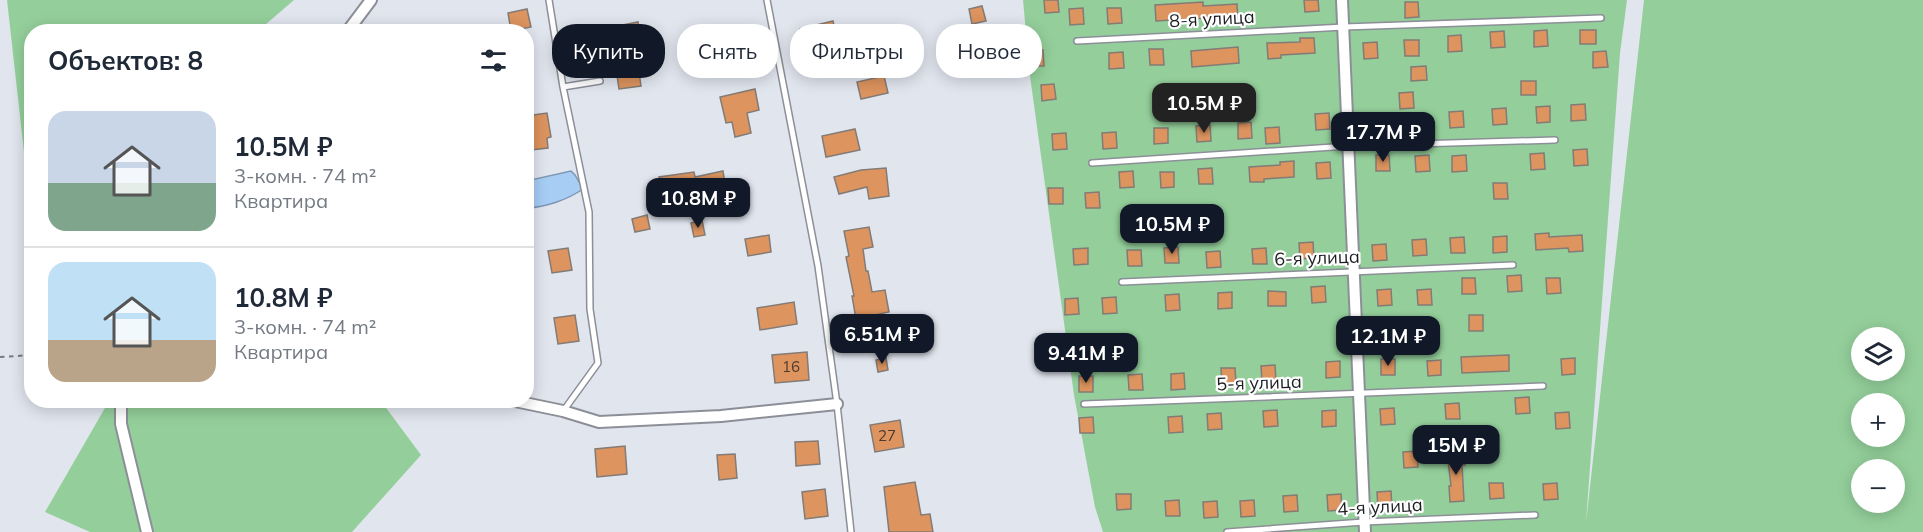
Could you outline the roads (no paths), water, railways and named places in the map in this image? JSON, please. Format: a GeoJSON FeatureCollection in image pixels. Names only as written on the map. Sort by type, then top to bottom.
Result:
{"type":"FeatureCollection","features":[{"type":"Feature","properties":{"kind":"street"},"geometry":{"type":"LineString","coordinates":[[353,24],[371,0]]}},
{"type":"Feature","properties":{"kind":"street"},"geometry":{"type":"LineString","coordinates":[[1342,0],[1365,527]]}},
{"type":"Feature","properties":{"kind":"street"},"geometry":{"type":"LineString","coordinates":[[534,405],[599,422],[721,416],[837,404]]}},
{"type":"Feature","properties":{"kind":"street"},"geometry":{"type":"LineString","coordinates":[[121,408],[121,424],[147,532]]}},
{"type":"Feature","properties":{"kind":"lane"},"geometry":{"type":"LineString","coordinates":[[549,0],[563,87],[589,212],[590,309],[598,363],[564,411]]}},
{"type":"Feature","properties":{"kind":"lane"},"geometry":{"type":"LineString","coordinates":[[767,0],[818,266],[837,404],[851,532]]}},
{"type":"Feature","properties":{"kind":"lane","name":"8-я улица"},"geometry":{"type":"LineString","coordinates":[[1077,41],[1344,27],[1601,18]]}},
{"type":"Feature","properties":{"kind":"lane"},"geometry":{"type":"LineString","coordinates":[[563,87],[600,81]]}},
{"type":"Feature","properties":{"kind":"lane"},"geometry":{"type":"LineString","coordinates":[[1092,163],[1348,146],[1555,140]]}},
{"type":"Feature","properties":{"kind":"lane","name":"6-я улица"},"geometry":{"type":"LineString","coordinates":[[1122,282],[1513,266]]}},
{"type":"Feature","properties":{"kind":"lane","name":"5-я улица"},"geometry":{"type":"LineString","coordinates":[[1084,404],[1542,386]]}},
{"type":"Feature","properties":{"kind":"lane","name":"4-я улица"},"geometry":{"type":"LineString","coordinates":[[1227,532],[1365,527],[1535,515]]}},
{"type":"Feature","properties":{"kind":"water"},"geometry":{"type":"Polygon","coordinates":[[[571,171],[583,189],[556,202],[534,207],[534,179],[571,171]]]}}]}
